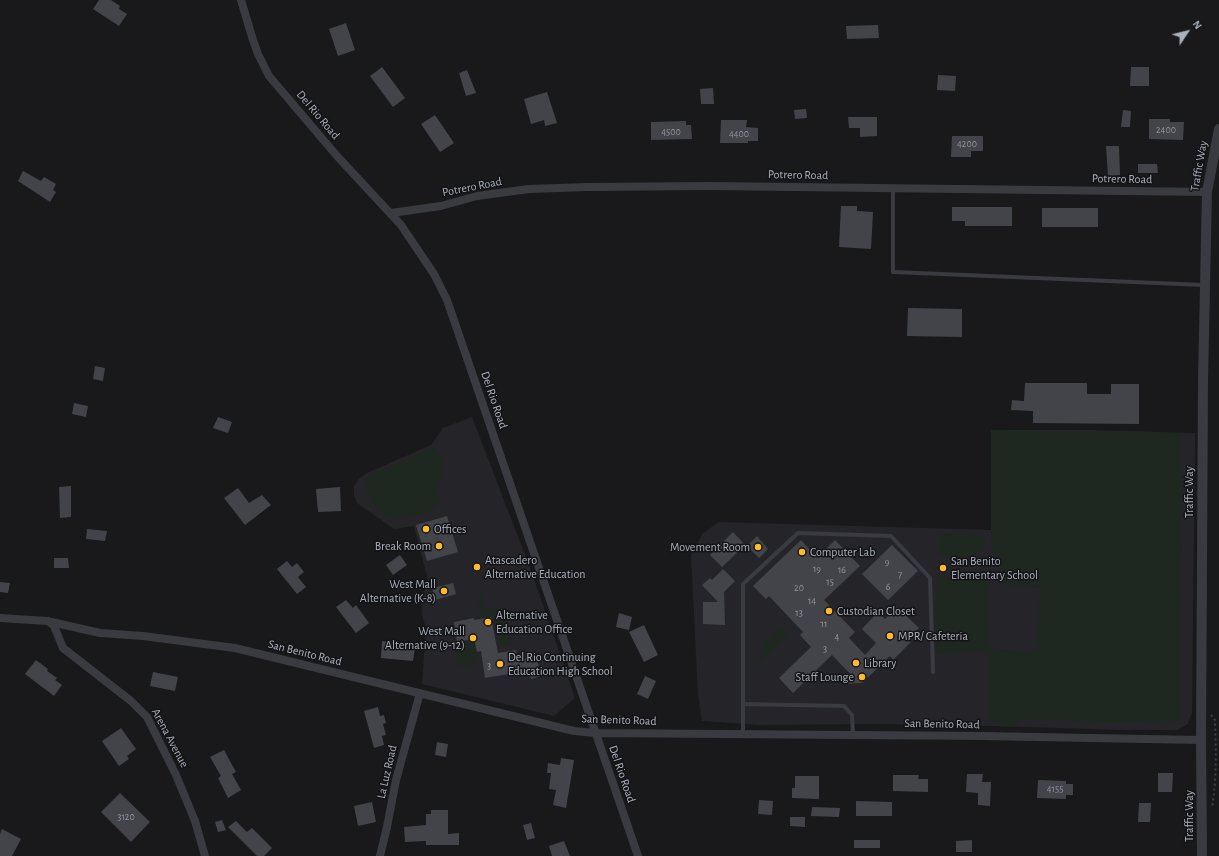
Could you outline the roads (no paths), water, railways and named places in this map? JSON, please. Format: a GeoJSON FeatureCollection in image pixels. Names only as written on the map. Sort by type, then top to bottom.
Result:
{"type":"FeatureCollection","features":[{"type":"Feature","properties":{"kind":"street","name":"Del Rio Road"},"geometry":{"type":"LineString","coordinates":[[241,0],[258,54],[269,76],[338,158],[391,213],[424,258],[447,300],[638,856]]}},
{"type":"Feature","properties":{"kind":"street","name":"Traffic Way"},"geometry":{"type":"LineString","coordinates":[[1202,856],[1201,705],[1203,381],[1207,192],[1219,130]]}},
{"type":"Feature","properties":{"kind":"street","name":"Potrero Road"},"geometry":{"type":"LineString","coordinates":[[391,213],[441,206],[477,196],[529,189],[587,187],[710,186],[1207,192]]}},
{"type":"Feature","properties":{"kind":"street","name":"San Benito Road"},"geometry":{"type":"LineString","coordinates":[[0,618],[48,621],[100,633],[143,636],[235,648],[574,731],[595,733],[1201,740]]}},
{"type":"Feature","properties":{"kind":"street","name":"Arena Avenue"},"geometry":{"type":"LineString","coordinates":[[48,621],[54,626],[63,648],[131,701],[146,717],[176,775],[195,821],[205,856]]}},
{"type":"Feature","properties":{"kind":"street","name":"La Luz Road"},"geometry":{"type":"LineString","coordinates":[[380,856],[396,780],[420,693]]}},
{"type":"Feature","properties":{"kind":"lane"},"geometry":{"type":"LineString","coordinates":[[893,188],[893,272],[1205,285]]}},
{"type":"Feature","properties":{"kind":"lane"},"geometry":{"type":"LineString","coordinates":[[744,734],[743,584],[798,533],[891,536],[930,578],[933,672]]}},
{"type":"Feature","properties":{"kind":"lane"},"geometry":{"type":"LineString","coordinates":[[744,704],[844,706],[852,715],[852,735]]}},
{"type":"Feature","properties":{"kind":"place","name":"Offices"},"geometry":{"type":"Point","coordinates":[426,529]}},
{"type":"Feature","properties":{"kind":"place","name":"Break Room"},"geometry":{"type":"Point","coordinates":[439,546]}},
{"type":"Feature","properties":{"kind":"place","name":"Movement Room"},"geometry":{"type":"Point","coordinates":[758,547]}},
{"type":"Feature","properties":{"kind":"place","name":"Computer Lab"},"geometry":{"type":"Point","coordinates":[802,552]}},
{"type":"Feature","properties":{"kind":"place","name":"Atascadero Alternative Education"},"geometry":{"type":"Point","coordinates":[477,567]}},
{"type":"Feature","properties":{"kind":"place","name":"San Benito Elementary School"},"geometry":{"type":"Point","coordinates":[943,568]}},
{"type":"Feature","properties":{"kind":"place","name":"West Mall Alternative (K-8)"},"geometry":{"type":"Point","coordinates":[444,591]}},
{"type":"Feature","properties":{"kind":"place","name":"Custodian Closet"},"geometry":{"type":"Point","coordinates":[829,611]}},
{"type":"Feature","properties":{"kind":"place","name":"Alternative Education Office"},"geometry":{"type":"Point","coordinates":[488,622]}},
{"type":"Feature","properties":{"kind":"place","name":"MPR/ Cafeteria"},"geometry":{"type":"Point","coordinates":[890,636]}},
{"type":"Feature","properties":{"kind":"place","name":"West Mall Alternative (9-12)"},"geometry":{"type":"Point","coordinates":[473,638]}},
{"type":"Feature","properties":{"kind":"place","name":"Library"},"geometry":{"type":"Point","coordinates":[856,663]}},
{"type":"Feature","properties":{"kind":"place","name":"Del Rio Continuing Education High School"},"geometry":{"type":"Point","coordinates":[500,664]}},
{"type":"Feature","properties":{"kind":"place","name":"Staff Lounge"},"geometry":{"type":"Point","coordinates":[862,677]}}]}
